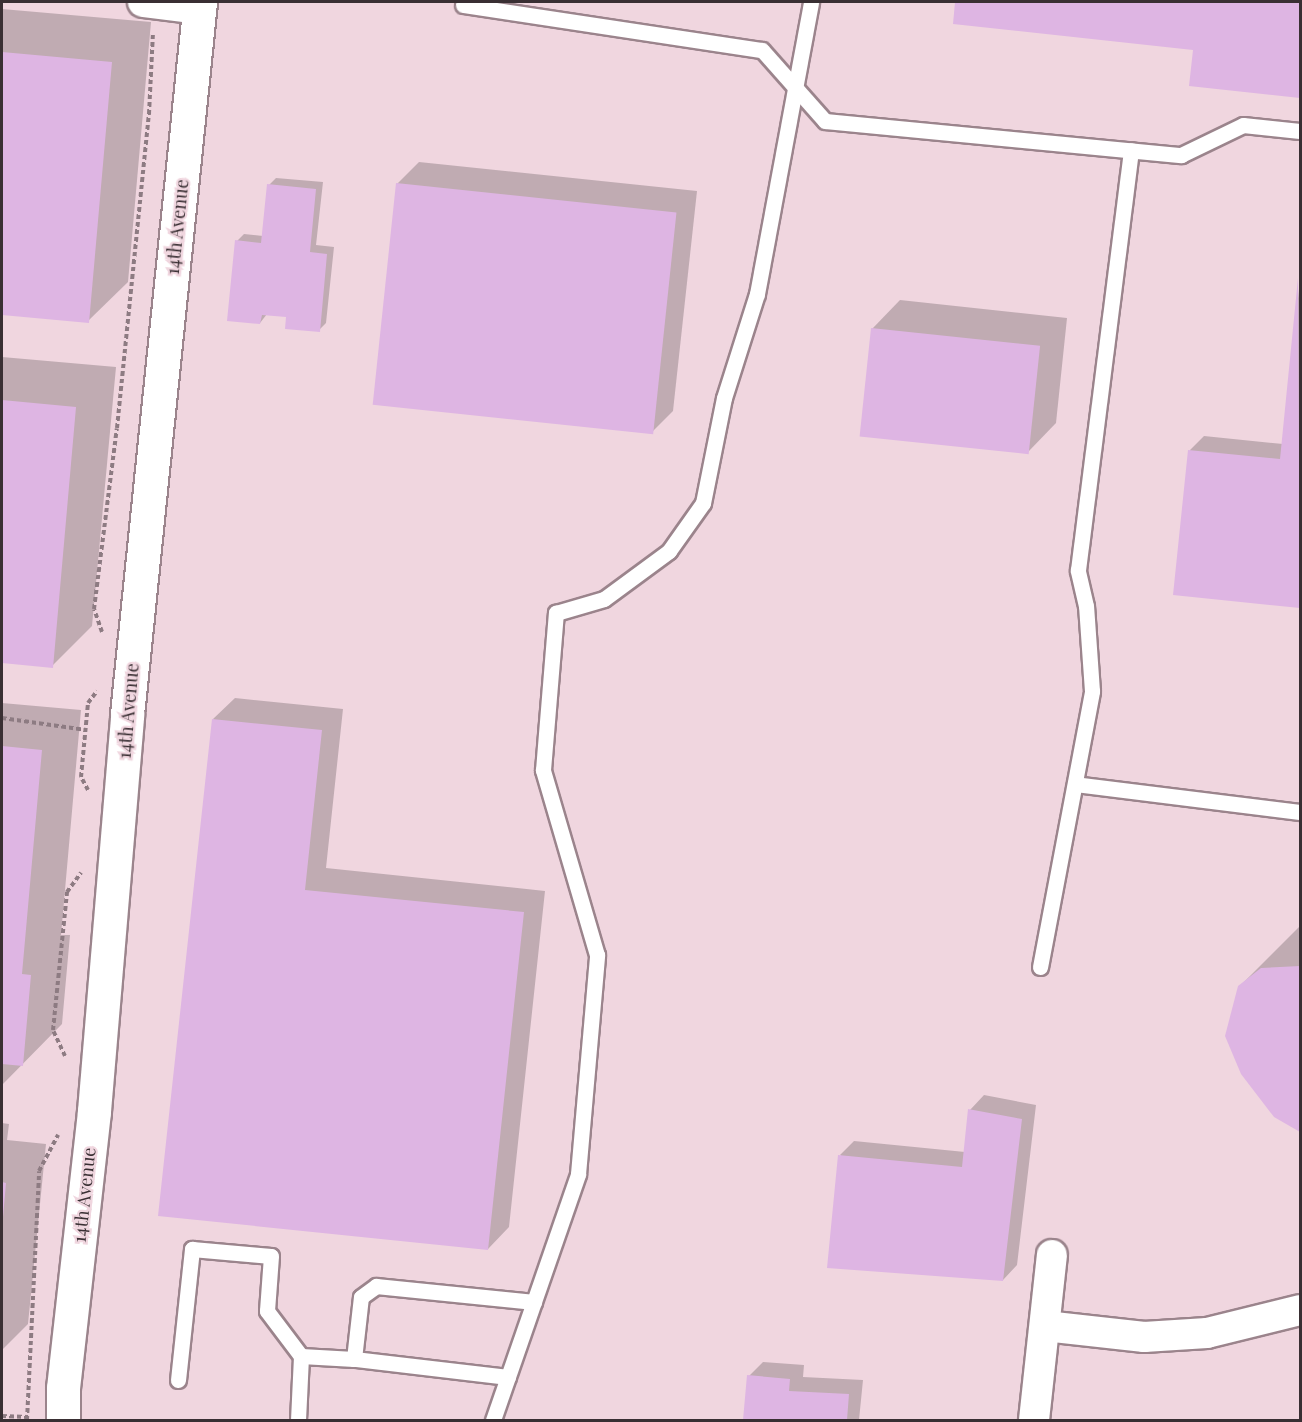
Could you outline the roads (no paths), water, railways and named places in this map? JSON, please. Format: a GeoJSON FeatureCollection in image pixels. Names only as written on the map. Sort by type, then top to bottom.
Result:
{"type":"FeatureCollection","features":[{"type":"Feature","properties":{"kind":"street"},"geometry":{"type":"LineString","coordinates":[[143,2],[200,5]]}},
{"type":"Feature","properties":{"kind":"street","name":"14th Avenue"},"geometry":{"type":"LineString","coordinates":[[49,1419],[63,1388],[94,1111],[127,714],[200,5]]}},
{"type":"Feature","properties":{"kind":"street"},"geometry":{"type":"LineString","coordinates":[[1034,1420],[1052,1255]]}},
{"type":"Feature","properties":{"kind":"street"},"geometry":{"type":"LineString","coordinates":[[1045,1326],[1144,1337],[1208,1333],[1300,1310]]}},
{"type":"Feature","properties":{"kind":"lane"},"geometry":{"type":"LineString","coordinates":[[493,1420],[578,1174],[597,956],[543,770],[556,613],[604,599],[669,550],[703,503],[724,398],[757,294],[797,90],[811,2]]}},
{"type":"Feature","properties":{"kind":"lane"},"geometry":{"type":"LineString","coordinates":[[463,5],[762,50],[825,121],[1181,155],[1243,125],[1300,131]]}},
{"type":"Feature","properties":{"kind":"lane"},"geometry":{"type":"LineString","coordinates":[[1040,968],[1092,691],[1086,606],[1078,570],[1131,150]]}},
{"type":"Feature","properties":{"kind":"lane"},"geometry":{"type":"LineString","coordinates":[[1075,784],[1300,812]]}},
{"type":"Feature","properties":{"kind":"lane"},"geometry":{"type":"LineString","coordinates":[[178,1380],[192,1249],[271,1256],[267,1311],[301,1356],[298,1420]]}},
{"type":"Feature","properties":{"kind":"lane"},"geometry":{"type":"LineString","coordinates":[[354,1359],[361,1297],[376,1286],[534,1302]]}},
{"type":"Feature","properties":{"kind":"lane"},"geometry":{"type":"LineString","coordinates":[[301,1356],[354,1359],[508,1377]]}}]}
